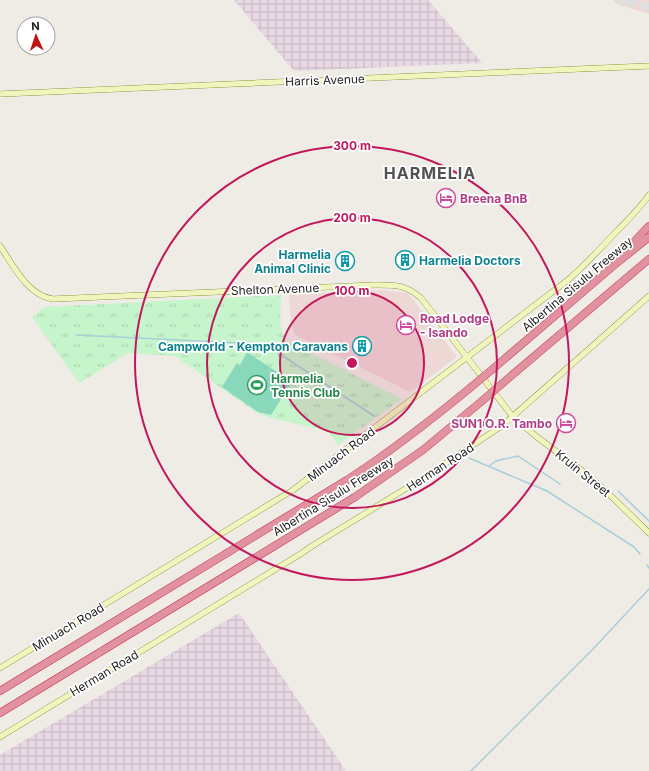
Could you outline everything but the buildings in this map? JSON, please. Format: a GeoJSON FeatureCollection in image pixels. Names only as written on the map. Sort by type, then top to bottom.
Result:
{"type":"FeatureCollection","features":[{"type":"Feature","properties":{"kind":"highway"},"geometry":{"type":"LineString","coordinates":[[612,267],[626,249],[649,226]]}},
{"type":"Feature","properties":{"kind":"highway","name":"Albertina Sisulu Freeway"},"geometry":{"type":"LineString","coordinates":[[0,691],[347,480],[385,455],[435,418],[612,267],[649,238]]}},
{"type":"Feature","properties":{"kind":"highway","name":"Albertina Sisulu Freeway"},"geometry":{"type":"LineString","coordinates":[[0,713],[355,497],[422,450],[649,259]]}},
{"type":"Feature","properties":{"kind":"highway"},"geometry":{"type":"LineString","coordinates":[[639,268],[649,262]]}},
{"type":"Feature","properties":{"kind":"main road","name":"Harris Avenue"},"geometry":{"type":"LineString","coordinates":[[0,94],[649,66]]}},
{"type":"Feature","properties":{"kind":"main road","name":"Minuach Road"},"geometry":{"type":"LineString","coordinates":[[0,668],[293,490],[583,267],[641,206],[649,195]]}},
{"type":"Feature","properties":{"kind":"main road","name":"Shelton Avenue"},"geometry":{"type":"LineString","coordinates":[[0,246],[29,287],[42,297],[53,299],[374,285],[401,286],[412,290],[421,298],[514,417]]}},
{"type":"Feature","properties":{"kind":"main road","name":"Herman Road"},"geometry":{"type":"LineString","coordinates":[[0,737],[209,610],[215,603],[300,550],[312,546],[434,471],[503,426],[649,296]]}},
{"type":"Feature","properties":{"kind":"main road","name":"Kruin Street"},"geometry":{"type":"LineString","coordinates":[[514,417],[537,437],[589,476],[649,533]]}},
{"type":"Feature","properties":{"kind":"shaded area"},"geometry":{"type":"Polygon","coordinates":[[[234,0],[428,0],[482,63],[294,71],[234,0]]]}},
{"type":"Feature","properties":{"kind":"shaded area"},"geometry":{"type":"Polygon","coordinates":[[[613,0],[649,0],[649,14],[619,5],[613,0]]]}},
{"type":"Feature","properties":{"kind":"shaded area"},"geometry":{"type":"Polygon","coordinates":[[[615,0],[637,0],[634,7],[618,3],[615,0]]]}},
{"type":"Feature","properties":{"kind":"shaded area"},"geometry":{"type":"Polygon","coordinates":[[[643,0],[649,3],[649,11],[639,8],[643,0]]]}},
{"type":"Feature","properties":{"kind":"shaded area"},"geometry":{"type":"Polygon","coordinates":[[[383,290],[408,293],[457,357],[410,392],[295,335],[291,321],[289,295],[383,290]]]}},
{"type":"Feature","properties":{"kind":"shaded area"},"geometry":{"type":"Polygon","coordinates":[[[239,613],[346,771],[0,771],[0,755],[239,613]]]}},
{"type":"Feature","properties":{"kind":"green space"},"geometry":{"type":"Polygon","coordinates":[[[281,295],[280,323],[285,340],[402,399],[338,445],[328,431],[271,418],[257,413],[175,356],[128,353],[79,383],[32,317],[44,307],[281,295]]]}},
{"type":"Feature","properties":{"kind":"green space","name":"Harmelia Tennis Club"},"geometry":{"type":"Polygon","coordinates":[[[247,352],[292,382],[271,415],[258,412],[222,387],[237,363],[240,365],[247,352]]]}},
{"type":"Feature","properties":{"kind":"waterway"},"geometry":{"type":"LineString","coordinates":[[76,335],[262,344],[280,354],[374,416]]}},
{"type":"Feature","properties":{"kind":"waterway"},"geometry":{"type":"LineString","coordinates":[[489,466],[496,461],[518,456],[560,484]]}},
{"type":"Feature","properties":{"kind":"waterway"},"geometry":{"type":"LineString","coordinates":[[469,458],[547,491],[634,547],[640,554]]}},
{"type":"Feature","properties":{"kind":"waterway"},"geometry":{"type":"LineString","coordinates":[[618,491],[649,521]]}},
{"type":"Feature","properties":{"kind":"waterway"},"geometry":{"type":"LineString","coordinates":[[471,771],[593,649],[649,589]]}},
{"type":"Feature","properties":{"kind":"place","name":"Breena BnB"},"geometry":{"type":"Point","coordinates":[446,198]}},
{"type":"Feature","properties":{"kind":"place","name":"Harmelia Doctors"},"geometry":{"type":"Point","coordinates":[405,260]}},
{"type":"Feature","properties":{"kind":"place","name":"Harmelia Animal Clinic"},"geometry":{"type":"Point","coordinates":[345,261]}},
{"type":"Feature","properties":{"kind":"place","name":"Road Lodge - Isando"},"geometry":{"type":"Point","coordinates":[406,325]}},
{"type":"Feature","properties":{"kind":"place","name":"Campworld - Kempton Caravans"},"geometry":{"type":"Point","coordinates":[362,346]}},
{"type":"Feature","properties":{"kind":"place","name":"Harmelia Tennis Club"},"geometry":{"type":"Point","coordinates":[257,385]}},
{"type":"Feature","properties":{"kind":"place","name":"SUN1 O.R. Tambo"},"geometry":{"type":"Point","coordinates":[566,423]}},
{"type":"Feature","properties":{"kind":"district","name":"HARMELIA"},"geometry":{"type":"Point","coordinates":[430,173]}}]}
